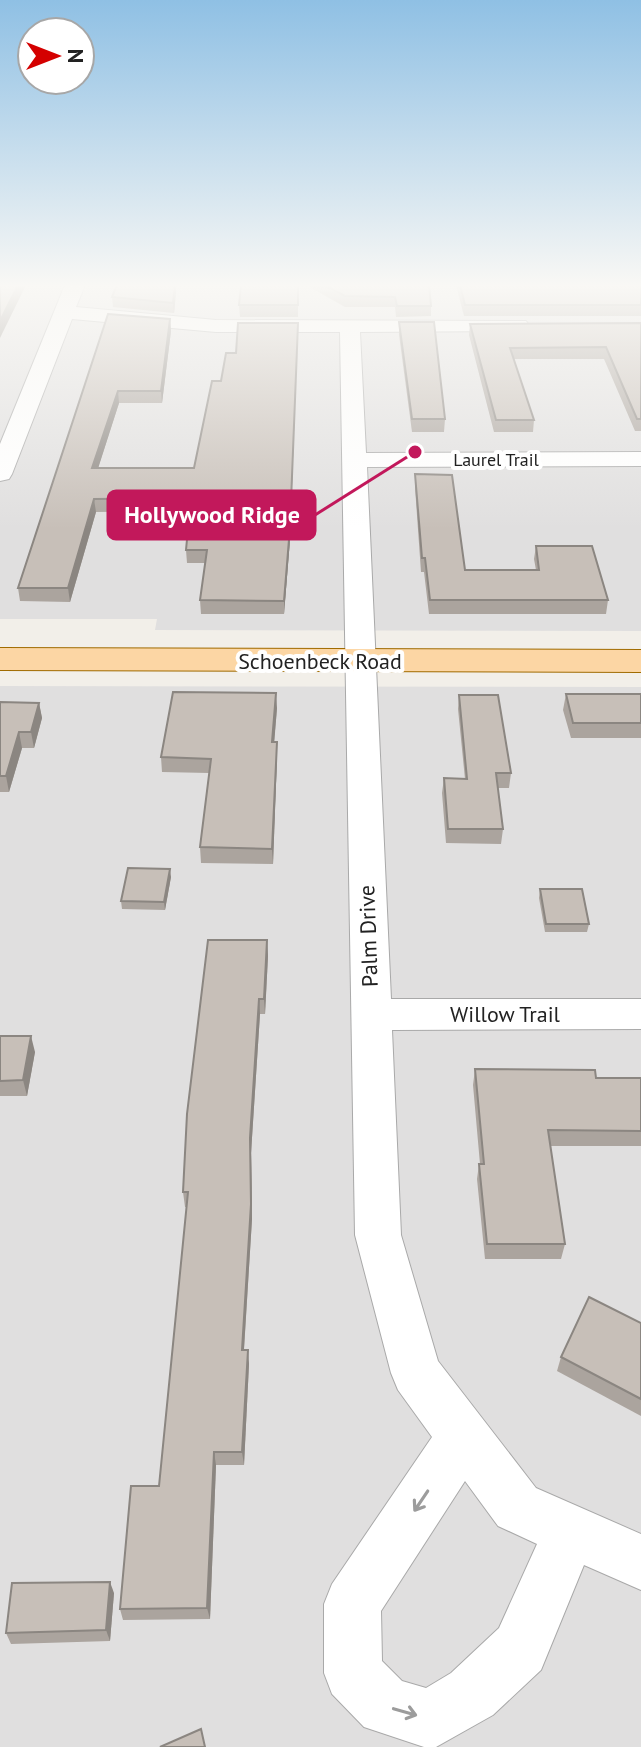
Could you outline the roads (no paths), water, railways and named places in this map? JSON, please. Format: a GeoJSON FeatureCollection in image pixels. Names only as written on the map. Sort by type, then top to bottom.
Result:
{"type":"FeatureCollection","features":[{"type":"Feature","properties":{"kind":"main road","name":"Schoenbeck Road"},"geometry":{"type":"LineString","coordinates":[[0,659],[641,661]]}},
{"type":"Feature","properties":{"kind":"street"},"geometry":{"type":"LineString","coordinates":[[0,474],[42,367]]}},
{"type":"Feature","properties":{"kind":"street","name":"Palm Drive"},"geometry":{"type":"LineString","coordinates":[[351,367],[378,1235],[416,1373],[517,1507],[570,1531]]}},
{"type":"Feature","properties":{"kind":"street","name":"Laurel Trail"},"geometry":{"type":"LineString","coordinates":[[352,460],[641,459]]}},
{"type":"Feature","properties":{"kind":"street","name":"Willow Trail"},"geometry":{"type":"LineString","coordinates":[[370,1015],[641,1014]]}},
{"type":"Feature","properties":{"kind":"street"},"geometry":{"type":"LineString","coordinates":[[464,1436],[352,1604],[353,1673],[385,1706],[431,1719],[472,1694],[520,1649],[570,1531],[641,1562]]}},
{"type":"Feature","properties":{"kind":"place","name":"Hollywood Ridge"},"geometry":{"type":"Point","coordinates":[415,452]}}]}
